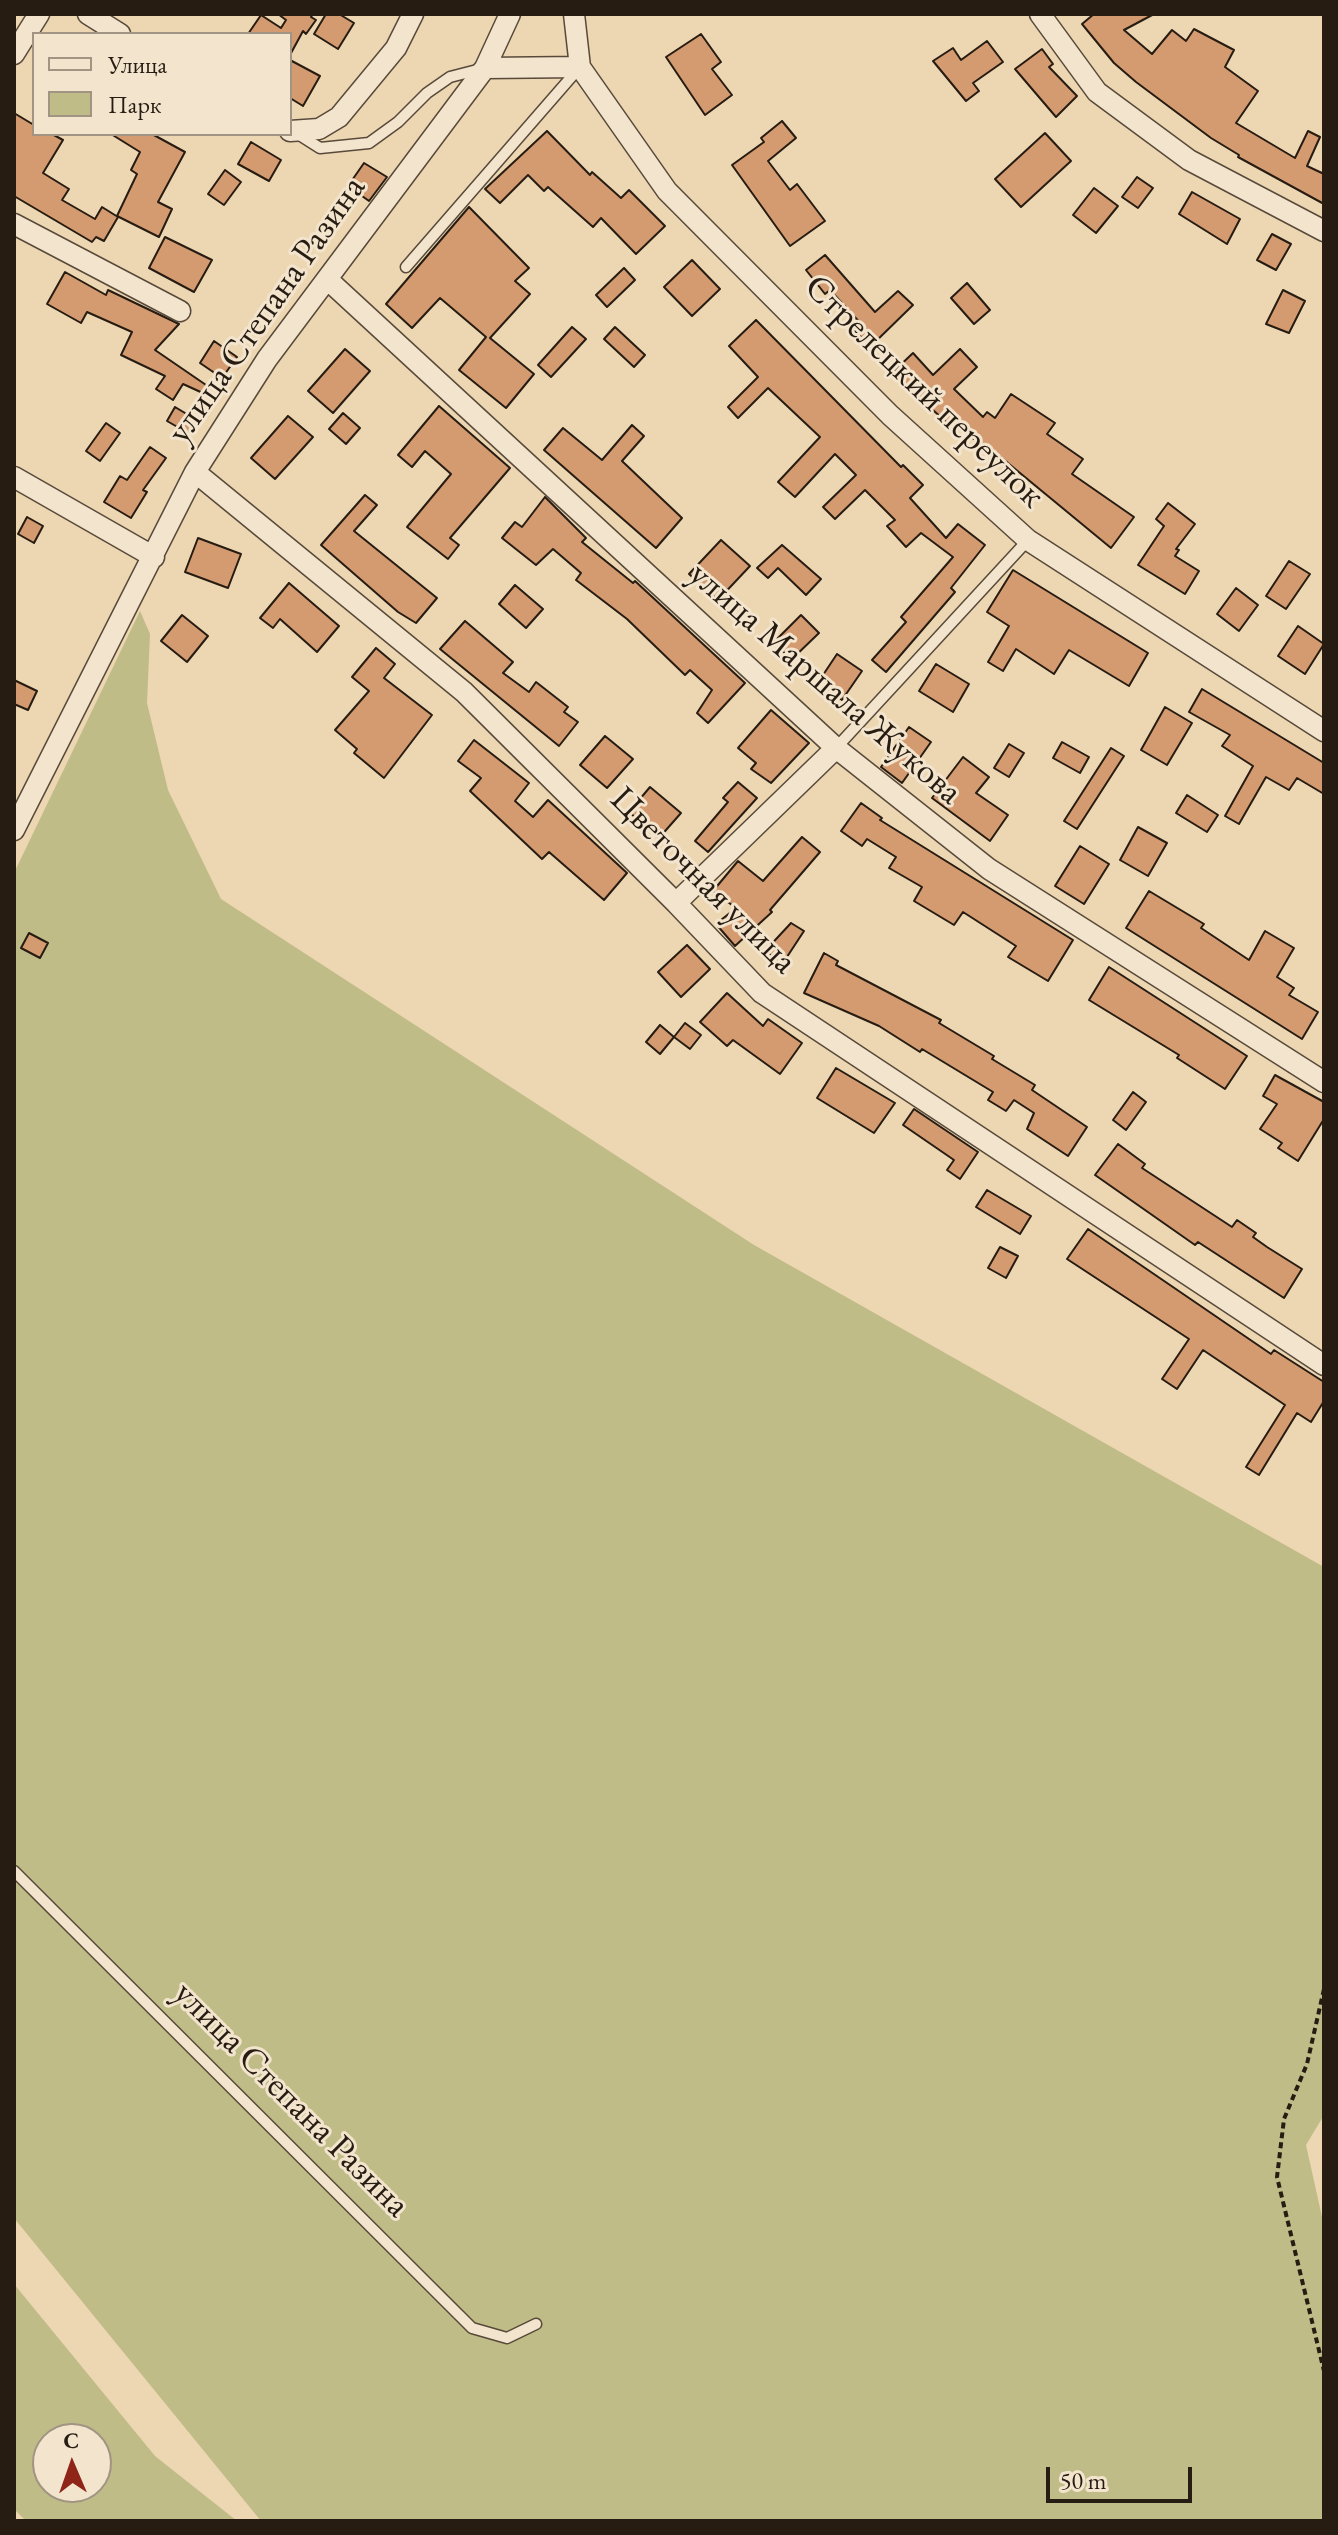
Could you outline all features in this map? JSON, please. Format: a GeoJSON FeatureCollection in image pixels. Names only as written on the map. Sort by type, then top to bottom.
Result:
{"type":"FeatureCollection","features":[{"type":"Feature","properties":{"kind":"street"},"geometry":{"type":"LineString","coordinates":[[14,54],[39,14]]}},
{"type":"Feature","properties":{"kind":"street"},"geometry":{"type":"LineString","coordinates":[[88,14],[117,32]]}},
{"type":"Feature","properties":{"kind":"street"},"geometry":{"type":"LineString","coordinates":[[292,131],[319,129],[339,117],[396,48],[413,14]]}},
{"type":"Feature","properties":{"kind":"street","name":"улица Степана Разина"},"geometry":{"type":"LineString","coordinates":[[14,830],[195,472],[267,359],[485,68],[510,14]]}},
{"type":"Feature","properties":{"kind":"street","name":"Стрелецкий переулок"},"geometry":{"type":"LineString","coordinates":[[574,14],[580,67],[667,191],[890,415],[1028,540],[1324,731]]}},
{"type":"Feature","properties":{"kind":"street"},"geometry":{"type":"LineString","coordinates":[[1040,14],[1097,92],[1189,160],[1324,231]]}},
{"type":"Feature","properties":{"kind":"street"},"geometry":{"type":"LineString","coordinates":[[485,68],[580,67]]}},
{"type":"Feature","properties":{"kind":"street"},"geometry":{"type":"LineString","coordinates":[[14,224],[180,311]]}},
{"type":"Feature","properties":{"kind":"street","name":"улица Маршала Жукова"},"geometry":{"type":"LineString","coordinates":[[327,279],[836,748],[989,869],[1324,1082]]}},
{"type":"Feature","properties":{"kind":"street","name":"Цветочная улица"},"geometry":{"type":"LineString","coordinates":[[195,472],[464,692],[762,993],[1324,1365]]}},
{"type":"Feature","properties":{"kind":"street"},"geometry":{"type":"LineString","coordinates":[[14,477],[154,557]]}},
{"type":"Feature","properties":{"kind":"street"},"geometry":{"type":"LineString","coordinates":[[676,903],[836,748]]}},
{"type":"Feature","properties":{"kind":"lane"},"geometry":{"type":"LineString","coordinates":[[406,267],[580,67]]}},
{"type":"Feature","properties":{"kind":"lane"},"geometry":{"type":"LineString","coordinates":[[292,131],[320,148],[369,143],[450,77],[485,68]]}},
{"type":"Feature","properties":{"kind":"lane"},"geometry":{"type":"LineString","coordinates":[[836,748],[1028,540]]}},
{"type":"Feature","properties":{"kind":"lane","name":"улица Степана Разина"},"geometry":{"type":"LineString","coordinates":[[14,1871],[472,2328],[507,2338],[536,2324]]}},
{"type":"Feature","properties":{"kind":"path"},"geometry":{"type":"LineString","coordinates":[[1324,1989],[1307,2064],[1284,2119],[1277,2177],[1324,2371]]}},
{"type":"Feature","properties":{"kind":"green space"},"geometry":{"type":"Polygon","coordinates":[[[140,611],[150,634],[147,703],[168,790],[221,899],[754,1245],[1324,1567],[1324,2115],[1306,2145],[1324,2226],[1324,2521],[261,2521],[14,2218],[14,873],[140,611]]]}},
{"type":"Feature","properties":{"kind":"green space"},"geometry":{"type":"Polygon","coordinates":[[[14,2284],[155,2456],[237,2521],[26,2521],[14,2509],[14,2284]]]}},
{"type":"Feature","properties":{"kind":"building"},"geometry":{"type":"Polygon","coordinates":[[[278,14],[313,14],[311,17],[316,20],[306,34],[303,31],[292,51],[292,32],[249,32],[261,15],[281,28],[286,20],[278,14]]]}},
{"type":"Feature","properties":{"kind":"building"},"geometry":{"type":"Polygon","coordinates":[[[326,14],[339,14],[354,23],[338,49],[314,34],[326,14]]]}},
{"type":"Feature","properties":{"kind":"building"},"geometry":{"type":"Polygon","coordinates":[[[1094,14],[1154,14],[1124,30],[1152,54],[1172,30],[1186,41],[1194,29],[1234,50],[1225,67],[1258,91],[1236,123],[1295,158],[1308,131],[1320,137],[1307,166],[1324,174],[1324,204],[1238,157],[1136,82],[1114,63],[1082,24],[1094,14]]]}},
{"type":"Feature","properties":{"kind":"building"},"geometry":{"type":"Polygon","coordinates":[[[701,34],[721,62],[712,69],[732,95],[705,115],[666,57],[701,34]]]}},
{"type":"Feature","properties":{"kind":"building"},"geometry":{"type":"Polygon","coordinates":[[[987,41],[1003,62],[973,83],[979,91],[966,101],[933,61],[953,48],[961,60],[987,41]]]}},
{"type":"Feature","properties":{"kind":"building"},"geometry":{"type":"Polygon","coordinates":[[[1042,49],[1053,64],[1049,67],[1077,96],[1056,117],[1015,69],[1042,49]]]}},
{"type":"Feature","properties":{"kind":"building"},"geometry":{"type":"Polygon","coordinates":[[[292,61],[320,76],[303,106],[292,99],[292,61]]]}},
{"type":"Feature","properties":{"kind":"building"},"geometry":{"type":"Polygon","coordinates":[[[14,113],[32,124],[32,136],[56,136],[63,140],[43,173],[69,189],[62,200],[95,219],[102,207],[118,217],[104,241],[96,237],[92,242],[14,196],[14,113]]]}},
{"type":"Feature","properties":{"kind":"building"},"geometry":{"type":"Polygon","coordinates":[[[782,121],[796,138],[768,161],[790,190],[797,184],[825,221],[790,246],[732,165],[764,142],[761,138],[782,121]]]}},
{"type":"Feature","properties":{"kind":"building"},"geometry":{"type":"Polygon","coordinates":[[[547,131],[590,175],[592,172],[621,198],[629,190],[665,226],[636,254],[601,218],[593,227],[548,187],[544,191],[528,175],[500,203],[485,189],[547,131]]]}},
{"type":"Feature","properties":{"kind":"building"},"geometry":{"type":"Polygon","coordinates":[[[1045,133],[1071,161],[1021,207],[995,179],[1045,133]]]}},
{"type":"Feature","properties":{"kind":"building"},"geometry":{"type":"Polygon","coordinates":[[[114,136],[156,136],[185,152],[158,202],[172,209],[159,237],[117,216],[137,174],[131,170],[140,152],[114,136]]]}},
{"type":"Feature","properties":{"kind":"building"},"geometry":{"type":"Polygon","coordinates":[[[251,142],[281,160],[269,181],[238,164],[251,142]]]}},
{"type":"Feature","properties":{"kind":"building"},"geometry":{"type":"Polygon","coordinates":[[[364,163],[387,177],[369,201],[348,186],[364,163]]]}},
{"type":"Feature","properties":{"kind":"building"},"geometry":{"type":"Polygon","coordinates":[[[225,170],[241,182],[224,205],[208,194],[225,170]]]}},
{"type":"Feature","properties":{"kind":"building"},"geometry":{"type":"Polygon","coordinates":[[[1137,177],[1153,188],[1138,208],[1122,197],[1137,177]]]}},
{"type":"Feature","properties":{"kind":"building"},"geometry":{"type":"Polygon","coordinates":[[[1094,188],[1118,206],[1096,233],[1073,215],[1094,188]]]}},
{"type":"Feature","properties":{"kind":"building"},"geometry":{"type":"Polygon","coordinates":[[[1192,192],[1240,219],[1227,244],[1179,214],[1192,192]]]}},
{"type":"Feature","properties":{"kind":"building"},"geometry":{"type":"Polygon","coordinates":[[[469,207],[529,268],[515,281],[530,294],[490,338],[534,374],[506,408],[459,370],[486,337],[440,298],[412,328],[386,304],[469,207]]]}},
{"type":"Feature","properties":{"kind":"building"},"geometry":{"type":"Polygon","coordinates":[[[1272,234],[1291,244],[1276,270],[1257,260],[1272,234]]]}},
{"type":"Feature","properties":{"kind":"building"},"geometry":{"type":"Polygon","coordinates":[[[165,237],[212,260],[194,292],[149,268],[165,237]]]}},
{"type":"Feature","properties":{"kind":"building"},"geometry":{"type":"Polygon","coordinates":[[[825,255],[875,312],[898,291],[913,305],[870,347],[855,331],[862,325],[830,290],[825,294],[806,270],[825,255]]]}},
{"type":"Feature","properties":{"kind":"building"},"geometry":{"type":"Polygon","coordinates":[[[692,260],[720,289],[692,316],[664,287],[692,260]]]}},
{"type":"Feature","properties":{"kind":"building"},"geometry":{"type":"Polygon","coordinates":[[[624,268],[635,280],[607,307],[596,295],[624,268]]]}},
{"type":"Feature","properties":{"kind":"building"},"geometry":{"type":"Polygon","coordinates":[[[65,272],[106,295],[108,290],[179,324],[155,350],[209,387],[205,394],[183,384],[173,400],[156,389],[165,376],[121,355],[132,332],[87,312],[81,323],[47,304],[65,272]]]}},
{"type":"Feature","properties":{"kind":"building"},"geometry":{"type":"Polygon","coordinates":[[[967,283],[990,310],[974,324],[951,298],[967,283]]]}},
{"type":"Feature","properties":{"kind":"building"},"geometry":{"type":"Polygon","coordinates":[[[1283,290],[1305,301],[1289,333],[1266,324],[1283,290]]]}},
{"type":"Feature","properties":{"kind":"building"},"geometry":{"type":"Polygon","coordinates":[[[756,320],[901,467],[903,465],[923,485],[910,498],[946,538],[958,524],[985,545],[951,588],[955,592],[886,672],[872,660],[906,622],[901,617],[953,557],[921,533],[906,547],[887,526],[895,520],[865,490],[835,519],[823,507],[856,475],[835,454],[795,497],[778,482],[820,437],[768,388],[738,418],[728,407],[758,377],[729,346],[756,320]]]}},
{"type":"Feature","properties":{"kind":"building"},"geometry":{"type":"Polygon","coordinates":[[[572,327],[586,339],[551,377],[538,365],[572,327]]]}},
{"type":"Feature","properties":{"kind":"building"},"geometry":{"type":"Polygon","coordinates":[[[615,327],[645,355],[634,367],[604,339],[615,327]]]}},
{"type":"Feature","properties":{"kind":"building"},"geometry":{"type":"Polygon","coordinates":[[[214,341],[237,357],[222,378],[200,363],[214,341]]]}},
{"type":"Feature","properties":{"kind":"building"},"geometry":{"type":"Polygon","coordinates":[[[345,349],[370,371],[333,413],[308,391],[345,349]]]}},
{"type":"Feature","properties":{"kind":"building"},"geometry":{"type":"Polygon","coordinates":[[[960,349],[977,367],[954,389],[983,417],[987,412],[995,418],[1011,394],[1055,423],[1047,434],[1083,459],[1072,474],[1134,517],[1111,548],[1003,459],[958,428],[955,430],[892,373],[913,353],[933,375],[960,349]]]}},
{"type":"Feature","properties":{"kind":"building"},"geometry":{"type":"Polygon","coordinates":[[[439,406],[510,468],[450,538],[459,545],[448,559],[407,527],[451,474],[425,451],[412,467],[398,455],[439,406]]]}},
{"type":"Feature","properties":{"kind":"building"},"geometry":{"type":"Polygon","coordinates":[[[175,407],[195,419],[188,433],[167,421],[175,407]]]}},
{"type":"Feature","properties":{"kind":"building"},"geometry":{"type":"Polygon","coordinates":[[[343,413],[360,428],[346,444],[329,429],[343,413]]]}},
{"type":"Feature","properties":{"kind":"building"},"geometry":{"type":"Polygon","coordinates":[[[288,416],[313,437],[275,479],[251,458],[288,416]]]}},
{"type":"Feature","properties":{"kind":"building"},"geometry":{"type":"Polygon","coordinates":[[[106,423],[120,433],[100,461],[86,451],[106,423]]]}},
{"type":"Feature","properties":{"kind":"building"},"geometry":{"type":"Polygon","coordinates":[[[632,425],[644,436],[622,461],[682,518],[656,548],[544,450],[563,428],[602,460],[632,425]]]}},
{"type":"Feature","properties":{"kind":"building"},"geometry":{"type":"Polygon","coordinates":[[[150,447],[166,458],[143,490],[147,492],[131,518],[104,502],[120,476],[127,480],[150,447]]]}},
{"type":"Feature","properties":{"kind":"building"},"geometry":{"type":"Polygon","coordinates":[[[365,495],[377,505],[354,531],[437,598],[416,623],[398,612],[321,545],[365,495]]]}},
{"type":"Feature","properties":{"kind":"building"},"geometry":{"type":"Polygon","coordinates":[[[545,497],[586,538],[582,542],[633,583],[635,581],[745,683],[708,723],[697,713],[712,690],[690,670],[685,675],[627,619],[576,580],[581,573],[553,549],[536,565],[502,538],[515,522],[522,527],[545,497]]]}},
{"type":"Feature","properties":{"kind":"building"},"geometry":{"type":"Polygon","coordinates":[[[1168,503],[1195,524],[1176,549],[1179,550],[1175,556],[1199,571],[1185,594],[1138,565],[1164,526],[1156,519],[1168,503]]]}},
{"type":"Feature","properties":{"kind":"building"},"geometry":{"type":"Polygon","coordinates":[[[27,517],[43,526],[34,543],[18,534],[27,517]]]}},
{"type":"Feature","properties":{"kind":"building"},"geometry":{"type":"Polygon","coordinates":[[[198,538],[241,554],[228,588],[185,572],[198,538]]]}},
{"type":"Feature","properties":{"kind":"building"},"geometry":{"type":"Polygon","coordinates":[[[721,540],[750,566],[718,600],[689,574],[721,540]]]}},
{"type":"Feature","properties":{"kind":"building"},"geometry":{"type":"Polygon","coordinates":[[[782,545],[821,579],[806,595],[778,568],[768,578],[757,568],[782,545]]]}},
{"type":"Feature","properties":{"kind":"building"},"geometry":{"type":"Polygon","coordinates":[[[1289,561],[1310,574],[1286,609],[1266,596],[1289,561]]]}},
{"type":"Feature","properties":{"kind":"building"},"geometry":{"type":"Polygon","coordinates":[[[1013,570],[1148,653],[1129,686],[1069,650],[1054,674],[1016,649],[1003,671],[988,662],[1009,626],[987,612],[1013,570]]]}},
{"type":"Feature","properties":{"kind":"building"},"geometry":{"type":"Polygon","coordinates":[[[289,583],[339,626],[317,652],[280,619],[273,628],[260,618],[289,583]]]}},
{"type":"Feature","properties":{"kind":"building"},"geometry":{"type":"Polygon","coordinates":[[[515,585],[543,609],[526,628],[499,604],[515,585]]]}},
{"type":"Feature","properties":{"kind":"building"},"geometry":{"type":"Polygon","coordinates":[[[1236,588],[1258,605],[1239,631],[1217,614],[1236,588]]]}},
{"type":"Feature","properties":{"kind":"building"},"geometry":{"type":"Polygon","coordinates":[[[182,615],[208,636],[187,662],[161,641],[182,615]]]}},
{"type":"Feature","properties":{"kind":"building"},"geometry":{"type":"Polygon","coordinates":[[[801,615],[819,633],[791,660],[774,642],[801,615]]]}},
{"type":"Feature","properties":{"kind":"building"},"geometry":{"type":"Polygon","coordinates":[[[465,621],[513,662],[503,673],[529,692],[536,682],[568,707],[564,712],[578,722],[559,746],[440,649],[465,621]]]}},
{"type":"Feature","properties":{"kind":"building"},"geometry":{"type":"Polygon","coordinates":[[[1298,626],[1324,644],[1305,674],[1278,656],[1298,626]]]}},
{"type":"Feature","properties":{"kind":"building"},"geometry":{"type":"Polygon","coordinates":[[[376,648],[395,664],[384,678],[432,715],[384,778],[354,753],[357,749],[335,730],[369,691],[352,677],[376,648]]]}},
{"type":"Feature","properties":{"kind":"building"},"geometry":{"type":"Polygon","coordinates":[[[837,654],[862,671],[842,700],[817,684],[837,654]]]}},
{"type":"Feature","properties":{"kind":"building"},"geometry":{"type":"Polygon","coordinates":[[[936,664],[969,684],[953,712],[919,691],[936,664]]]}},
{"type":"Feature","properties":{"kind":"building"},"geometry":{"type":"Polygon","coordinates":[[[14,680],[37,691],[28,710],[14,704],[14,680]]]}},
{"type":"Feature","properties":{"kind":"building"},"geometry":{"type":"Polygon","coordinates":[[[1202,689],[1324,763],[1324,794],[1297,778],[1289,790],[1266,777],[1239,824],[1225,816],[1253,766],[1222,746],[1230,735],[1189,712],[1202,689]]]}},
{"type":"Feature","properties":{"kind":"building"},"geometry":{"type":"Polygon","coordinates":[[[1165,707],[1192,723],[1167,765],[1141,750],[1165,707]]]}},
{"type":"Feature","properties":{"kind":"building"},"geometry":{"type":"Polygon","coordinates":[[[771,710],[809,743],[771,783],[751,769],[756,763],[738,748],[771,710]]]}},
{"type":"Feature","properties":{"kind":"building"},"geometry":{"type":"Polygon","coordinates":[[[909,727],[931,742],[902,783],[881,767],[909,727]]]}},
{"type":"Feature","properties":{"kind":"building"},"geometry":{"type":"Polygon","coordinates":[[[605,736],[633,759],[607,788],[580,765],[605,736]]]}},
{"type":"Feature","properties":{"kind":"building"},"geometry":{"type":"Polygon","coordinates":[[[474,740],[529,783],[515,801],[533,817],[548,800],[627,873],[604,900],[549,852],[542,859],[470,791],[481,778],[458,761],[474,740]]]}},
{"type":"Feature","properties":{"kind":"building"},"geometry":{"type":"Polygon","coordinates":[[[1062,742],[1089,757],[1080,773],[1053,758],[1062,742]]]}},
{"type":"Feature","properties":{"kind":"building"},"geometry":{"type":"Polygon","coordinates":[[[1009,744],[1024,753],[1009,777],[994,768],[1009,744]]]}},
{"type":"Feature","properties":{"kind":"building"},"geometry":{"type":"Polygon","coordinates":[[[1111,748],[1124,756],[1077,829],[1064,821],[1111,748]]]}},
{"type":"Feature","properties":{"kind":"building"},"geometry":{"type":"Polygon","coordinates":[[[963,757],[989,777],[976,793],[1008,815],[990,841],[932,798],[963,757]]]}},
{"type":"Feature","properties":{"kind":"building"},"geometry":{"type":"Polygon","coordinates":[[[738,782],[757,798],[708,852],[695,841],[728,802],[723,798],[738,782]]]}},
{"type":"Feature","properties":{"kind":"building"},"geometry":{"type":"Polygon","coordinates":[[[650,787],[681,813],[659,838],[629,812],[650,787]]]}},
{"type":"Feature","properties":{"kind":"building"},"geometry":{"type":"Polygon","coordinates":[[[1187,795],[1218,815],[1207,832],[1176,813],[1187,795]]]}},
{"type":"Feature","properties":{"kind":"building"},"geometry":{"type":"Polygon","coordinates":[[[861,803],[882,818],[880,820],[1073,940],[1048,981],[1008,957],[1016,946],[963,912],[954,925],[914,901],[922,887],[889,868],[896,857],[867,839],[862,846],[841,831],[861,803]]]}},
{"type":"Feature","properties":{"kind":"building"},"geometry":{"type":"Polygon","coordinates":[[[1138,827],[1167,843],[1148,876],[1120,860],[1138,827]]]}},
{"type":"Feature","properties":{"kind":"building"},"geometry":{"type":"Polygon","coordinates":[[[802,837],[820,852],[770,910],[772,912],[735,946],[716,924],[736,908],[713,891],[738,861],[763,881],[802,837]]]}},
{"type":"Feature","properties":{"kind":"building"},"geometry":{"type":"Polygon","coordinates":[[[1080,846],[1109,864],[1084,904],[1055,886],[1080,846]]]}},
{"type":"Feature","properties":{"kind":"building"},"geometry":{"type":"Polygon","coordinates":[[[1149,891],[1204,924],[1201,928],[1249,960],[1265,931],[1294,948],[1277,977],[1294,988],[1289,995],[1318,1012],[1302,1039],[1126,928],[1149,891]]]}},
{"type":"Feature","properties":{"kind":"building"},"geometry":{"type":"Polygon","coordinates":[[[791,923],[804,931],[783,963],[765,951],[791,923]]]}},
{"type":"Feature","properties":{"kind":"building"},"geometry":{"type":"Polygon","coordinates":[[[29,933],[48,943],[40,958],[21,948],[29,933]]]}},
{"type":"Feature","properties":{"kind":"building"},"geometry":{"type":"Polygon","coordinates":[[[687,945],[710,969],[681,997],[658,972],[687,945]]]}},
{"type":"Feature","properties":{"kind":"building"},"geometry":{"type":"Polygon","coordinates":[[[824,953],[838,961],[836,965],[941,1020],[939,1023],[994,1056],[992,1059],[1035,1085],[1032,1090],[1087,1127],[1068,1156],[1027,1129],[1034,1113],[1014,1100],[1006,1111],[988,1100],[993,1092],[922,1049],[920,1052],[879,1026],[804,993],[824,953]]]}},
{"type":"Feature","properties":{"kind":"building"},"geometry":{"type":"Polygon","coordinates":[[[1109,967],[1247,1056],[1225,1089],[1177,1058],[1179,1055],[1089,1000],[1109,967]]]}},
{"type":"Feature","properties":{"kind":"building"},"geometry":{"type":"Polygon","coordinates":[[[727,993],[763,1026],[768,1019],[802,1043],[780,1074],[733,1040],[727,1046],[700,1022],[727,993]]]}},
{"type":"Feature","properties":{"kind":"building"},"geometry":{"type":"Polygon","coordinates":[[[685,1023],[701,1035],[690,1049],[674,1037],[685,1023]]]}},
{"type":"Feature","properties":{"kind":"building"},"geometry":{"type":"Polygon","coordinates":[[[660,1025],[674,1037],[660,1054],[646,1042],[660,1025]]]}},
{"type":"Feature","properties":{"kind":"building"},"geometry":{"type":"Polygon","coordinates":[[[836,1068],[895,1103],[874,1133],[817,1098],[836,1068]]]}},
{"type":"Feature","properties":{"kind":"building"},"geometry":{"type":"Polygon","coordinates":[[[1275,1075],[1324,1102],[1324,1119],[1298,1161],[1278,1148],[1282,1143],[1260,1129],[1277,1104],[1263,1096],[1275,1075]]]}},
{"type":"Feature","properties":{"kind":"building"},"geometry":{"type":"Polygon","coordinates":[[[1133,1092],[1146,1102],[1126,1130],[1113,1120],[1133,1092]]]}},
{"type":"Feature","properties":{"kind":"building"},"geometry":{"type":"Polygon","coordinates":[[[914,1109],[978,1152],[960,1179],[947,1170],[954,1160],[903,1125],[914,1109]]]}},
{"type":"Feature","properties":{"kind":"building"},"geometry":{"type":"Polygon","coordinates":[[[1118,1144],[1145,1164],[1142,1168],[1232,1227],[1237,1220],[1256,1233],[1253,1237],[1302,1269],[1284,1298],[1198,1242],[1195,1245],[1095,1175],[1118,1144]]]}},
{"type":"Feature","properties":{"kind":"building"},"geometry":{"type":"Polygon","coordinates":[[[987,1190],[1031,1216],[1020,1234],[976,1207],[987,1190]]]}},
{"type":"Feature","properties":{"kind":"building"},"geometry":{"type":"Polygon","coordinates":[[[1088,1229],[1271,1354],[1274,1350],[1324,1382],[1324,1401],[1311,1422],[1297,1413],[1259,1475],[1246,1467],[1285,1405],[1203,1350],[1177,1389],[1162,1379],[1189,1339],[1067,1259],[1088,1229]]]}},
{"type":"Feature","properties":{"kind":"building"},"geometry":{"type":"Polygon","coordinates":[[[1000,1247],[1018,1256],[1006,1278],[988,1268],[1000,1247]]]}}]}
